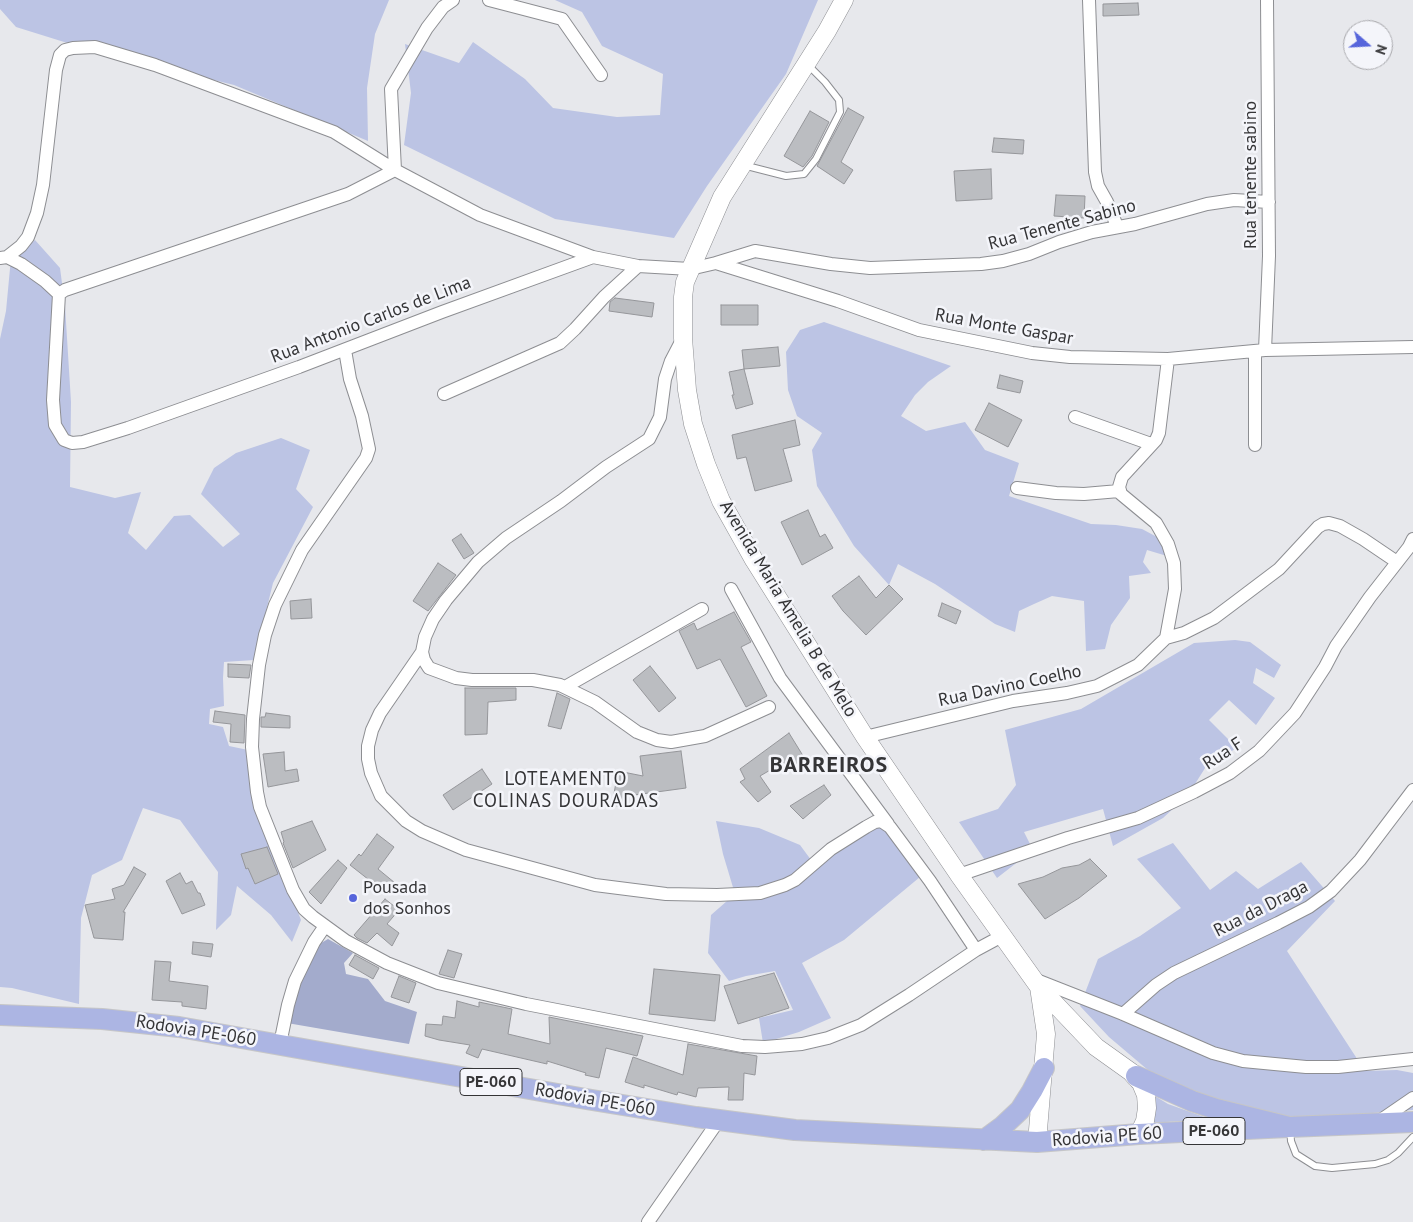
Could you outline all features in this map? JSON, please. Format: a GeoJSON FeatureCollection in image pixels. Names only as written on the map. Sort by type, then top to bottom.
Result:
{"type":"FeatureCollection","features":[{"type":"Feature","properties":{"kind":"main road","name":"Rodovia PE-060"},"geometry":{"type":"LineString","coordinates":[[0,1015],[138,1022],[178,1027],[586,1099],[795,1130],[984,1140]]}},
{"type":"Feature","properties":{"kind":"main road"},"geometry":{"type":"LineString","coordinates":[[984,1140],[1008,1122],[1020,1110],[1044,1068]]}},
{"type":"Feature","properties":{"kind":"main road"},"geometry":{"type":"LineString","coordinates":[[1136,1076],[1192,1101],[1216,1109],[1289,1127]]}},
{"type":"Feature","properties":{"kind":"main road","name":"Rodovia PE 60"},"geometry":{"type":"LineString","coordinates":[[984,1140],[1037,1142],[1138,1134],[1413,1122]]}},
{"type":"Feature","properties":{"kind":"street"},"geometry":{"type":"LineString","coordinates":[[395,170],[390,89],[427,28],[443,7],[453,0]]}},
{"type":"Feature","properties":{"kind":"street"},"geometry":{"type":"LineString","coordinates":[[489,0],[562,19],[601,75]]}},
{"type":"Feature","properties":{"kind":"street","name":"Avenida Maria Amelia B de Melo"},"geometry":{"type":"LineString","coordinates":[[844,0],[827,31],[722,197],[685,282],[683,338],[687,390],[693,424],[721,502],[754,560],[865,737],[958,875],[1036,983],[1096,1047],[1136,1076]]}},
{"type":"Feature","properties":{"kind":"street"},"geometry":{"type":"LineString","coordinates":[[1089,0],[1095,172],[1098,186],[1107,202],[1116,226]]}},
{"type":"Feature","properties":{"kind":"street","name":"Rua tenente sabino"},"geometry":{"type":"LineString","coordinates":[[1256,445],[1260,351],[1269,256],[1267,0]]}},
{"type":"Feature","properties":{"kind":"street"},"geometry":{"type":"LineString","coordinates":[[3,258],[22,246],[28,237],[37,212],[43,185],[60,55],[65,50],[73,48],[95,47],[106,49],[196,80],[334,132],[395,170],[480,215],[593,257],[638,266],[690,269],[716,263]]}},
{"type":"Feature","properties":{"kind":"street"},"geometry":{"type":"LineString","coordinates":[[3,258],[20,264],[59,294],[65,290],[348,194],[395,170]]}},
{"type":"Feature","properties":{"kind":"street","name":"Rua Tenente Sabino"},"geometry":{"type":"LineString","coordinates":[[716,263],[755,251],[831,264],[870,268],[981,264],[1003,261],[1029,254],[1059,242],[1116,226],[1135,224],[1167,214],[1215,203],[1234,200],[1269,202]]}},
{"type":"Feature","properties":{"kind":"street","name":"Rua Antonio Carlos de Lima"},"geometry":{"type":"LineString","coordinates":[[59,294],[53,400],[54,415],[58,431],[64,440],[68,442],[83,442],[345,350],[451,308],[593,257]]}},
{"type":"Feature","properties":{"kind":"street","name":"Rua Monte Gaspar"},"geometry":{"type":"LineString","coordinates":[[716,263],[919,330],[1032,353],[1070,357],[1168,359],[1260,351],[1413,347]]}},
{"type":"Feature","properties":{"kind":"street"},"geometry":{"type":"LineString","coordinates":[[444,394],[560,343],[575,330],[604,297],[638,266]]}},
{"type":"Feature","properties":{"kind":"street"},"geometry":{"type":"LineString","coordinates":[[683,338],[671,361],[665,379],[660,417],[649,439],[506,538],[478,562],[457,586],[433,619],[425,637],[422,652],[380,713],[372,730],[368,746],[371,773],[381,796],[406,821],[466,850],[595,885],[666,894],[704,896],[760,893],[785,885],[800,876],[831,849],[866,827],[881,821],[888,824]]}},
{"type":"Feature","properties":{"kind":"street"},"geometry":{"type":"LineString","coordinates":[[345,350],[350,379],[362,416],[369,449],[366,458],[302,550],[275,605],[265,635],[259,665],[252,728],[252,747],[260,807],[293,890],[304,909],[346,941],[387,963],[438,983],[526,1004],[742,1046],[765,1047],[802,1044],[828,1038],[861,1026],[976,950],[1002,936]]}},
{"type":"Feature","properties":{"kind":"street"},"geometry":{"type":"LineString","coordinates":[[1168,359],[1163,392],[1162,426],[1151,444],[1122,478],[1119,490],[1126,500],[1141,508],[1156,523],[1168,544],[1174,564],[1176,589],[1166,638],[1184,633],[1214,618],[1279,569],[1323,524],[1329,523],[1340,526],[1397,562]]}},
{"type":"Feature","properties":{"kind":"street"},"geometry":{"type":"LineString","coordinates":[[1075,417],[1151,444]]}},
{"type":"Feature","properties":{"kind":"street"},"geometry":{"type":"LineString","coordinates":[[1016,488],[1066,493],[1099,493],[1119,490]]}},
{"type":"Feature","properties":{"kind":"street","name":"Rua F"},"geometry":{"type":"LineString","coordinates":[[958,875],[1068,838],[1138,818],[1230,773],[1259,751],[1295,713],[1325,667],[1336,646],[1370,597],[1412,545]]}},
{"type":"Feature","properties":{"kind":"street"},"geometry":{"type":"LineString","coordinates":[[731,589],[780,678],[930,881],[976,950]]}},
{"type":"Feature","properties":{"kind":"street"},"geometry":{"type":"LineString","coordinates":[[565,687],[702,609]]}},
{"type":"Feature","properties":{"kind":"street","name":"Rua Davino Coelho"},"geometry":{"type":"LineString","coordinates":[[865,737],[1014,701],[1067,693],[1097,686],[1138,665],[1166,638]]}},
{"type":"Feature","properties":{"kind":"street"},"geometry":{"type":"LineString","coordinates":[[422,652],[429,668],[456,678],[472,680],[533,680],[565,687],[595,702],[637,732],[657,740],[671,742],[705,736],[769,706]]}},
{"type":"Feature","properties":{"kind":"street","name":"Rua da Draga"},"geometry":{"type":"LineString","coordinates":[[1123,1014],[1156,985],[1174,973],[1309,907],[1331,891],[1360,860],[1413,790]]}},
{"type":"Feature","properties":{"kind":"street"},"geometry":{"type":"LineString","coordinates":[[280,1044],[295,981],[314,942],[325,926]]}},
{"type":"Feature","properties":{"kind":"street"},"geometry":{"type":"LineString","coordinates":[[1036,983],[1123,1014],[1213,1053],[1243,1061],[1298,1066],[1338,1067],[1413,1059]]}},
{"type":"Feature","properties":{"kind":"street"},"geometry":{"type":"LineString","coordinates":[[1036,983],[1045,1025],[1044,1068],[1037,1142]]}},
{"type":"Feature","properties":{"kind":"street"},"geometry":{"type":"LineString","coordinates":[[1136,1076],[1144,1089],[1147,1102],[1145,1122],[1138,1134]]}},
{"type":"Feature","properties":{"kind":"street"},"geometry":{"type":"LineString","coordinates":[[1376,1123],[1413,1098]]}},
{"type":"Feature","properties":{"kind":"street"},"geometry":{"type":"LineString","coordinates":[[648,1222],[719,1120]]}},
{"type":"Feature","properties":{"kind":"lane"},"geometry":{"type":"LineString","coordinates":[[743,165],[786,176],[804,174],[816,159],[840,112],[838,100],[825,82],[806,63]]}},
{"type":"Feature","properties":{"kind":"lane"},"geometry":{"type":"LineString","coordinates":[[1289,1127],[1291,1141],[1296,1154],[1315,1166],[1332,1168],[1374,1164],[1388,1160],[1398,1153],[1413,1137]]}},
{"type":"Feature","properties":{"kind":"shaded area"},"geometry":{"type":"Polygon","coordinates":[[[0,0],[389,0],[375,34],[367,88],[368,141],[234,85],[77,46],[16,27],[0,9],[0,0]]]}},
{"type":"Feature","properties":{"kind":"shaded area"},"geometry":{"type":"Polygon","coordinates":[[[555,0],[818,0],[786,74],[707,186],[674,238],[555,219],[404,145],[411,93],[405,44],[459,63],[473,42],[525,79],[553,108],[617,117],[660,115],[663,74],[602,46],[582,12],[555,0]]]}},
{"type":"Feature","properties":{"kind":"shaded area"},"geometry":{"type":"Polygon","coordinates":[[[35,240],[60,268],[65,306],[71,402],[70,487],[115,498],[141,492],[128,533],[146,550],[174,516],[190,515],[223,547],[240,534],[201,494],[214,468],[236,453],[281,438],[310,450],[296,489],[313,507],[273,583],[254,660],[224,662],[224,706],[210,709],[209,724],[223,727],[229,746],[248,750],[251,794],[301,920],[292,942],[271,915],[237,886],[231,915],[216,930],[218,872],[180,820],[143,808],[122,860],[92,875],[81,918],[79,1004],[12,988],[0,987],[0,339],[6,311],[11,258],[35,240]]]}},
{"type":"Feature","properties":{"kind":"shaded area"},"geometry":{"type":"Polygon","coordinates":[[[824,322],[951,366],[928,382],[915,395],[901,416],[926,431],[965,422],[985,450],[1019,463],[1009,496],[1091,524],[1142,529],[1157,537],[1167,556],[1147,550],[1143,562],[1151,573],[1129,576],[1130,598],[1111,625],[1105,649],[1086,651],[1084,601],[1052,596],[1034,604],[1019,611],[1015,632],[995,624],[935,584],[898,564],[889,585],[854,546],[817,486],[812,450],[822,433],[797,416],[788,390],[786,352],[800,330],[824,322]]]}},
{"type":"Feature","properties":{"kind":"shaded area"},"geometry":{"type":"Polygon","coordinates":[[[1235,640],[1250,642],[1281,665],[1274,678],[1256,668],[1253,683],[1275,698],[1256,725],[1229,700],[1209,720],[1237,748],[1207,765],[1188,795],[1163,818],[1113,846],[1103,809],[1024,832],[1033,850],[997,878],[959,822],[998,809],[1016,785],[1005,730],[1081,709],[1194,643],[1235,640]]]}},
{"type":"Feature","properties":{"kind":"shaded area"},"geometry":{"type":"Polygon","coordinates":[[[716,821],[759,828],[800,845],[817,868],[847,843],[882,825],[920,877],[844,940],[802,963],[831,1018],[799,1032],[763,1043],[759,1018],[793,1010],[775,971],[729,981],[708,953],[711,915],[735,894],[723,854],[716,821]]]}},
{"type":"Feature","properties":{"kind":"shaded area"},"geometry":{"type":"Polygon","coordinates":[[[1173,843],[1210,890],[1236,871],[1258,889],[1301,862],[1335,901],[1287,951],[1365,1071],[1397,1070],[1413,1073],[1413,1110],[1295,1119],[1179,1090],[1155,1076],[1109,1037],[1080,1006],[1098,959],[1140,936],[1181,908],[1137,859],[1173,843]]]}},
{"type":"Feature","properties":{"kind":"shaded area"},"geometry":{"type":"Polygon","coordinates":[[[328,939],[353,953],[344,963],[346,974],[368,979],[385,1001],[417,1012],[409,1044],[287,1023],[300,982],[316,946],[328,939]]]}},
{"type":"Feature","properties":{"kind":"shaded area"},"geometry":{"type":"Polygon","coordinates":[[[1150,1093],[1168,1104],[1210,1119],[1152,1123],[1156,1111],[1150,1093]]]}},
{"type":"Feature","properties":{"kind":"building"},"geometry":{"type":"Polygon","coordinates":[[[1138,3],[1139,15],[1103,16],[1103,4],[1138,3]]]}},
{"type":"Feature","properties":{"kind":"building"},"geometry":{"type":"Polygon","coordinates":[[[848,108],[864,117],[841,162],[853,170],[844,184],[817,166],[848,108]]]}},
{"type":"Feature","properties":{"kind":"building"},"geometry":{"type":"Polygon","coordinates":[[[810,111],[829,122],[812,156],[803,167],[784,156],[810,111]]]}},
{"type":"Feature","properties":{"kind":"building"},"geometry":{"type":"Polygon","coordinates":[[[994,138],[1024,140],[1023,154],[992,152],[994,138]]]}},
{"type":"Feature","properties":{"kind":"building"},"geometry":{"type":"Polygon","coordinates":[[[991,169],[992,199],[956,201],[954,171],[991,169]]]}},
{"type":"Feature","properties":{"kind":"building"},"geometry":{"type":"Polygon","coordinates":[[[1056,195],[1085,196],[1084,218],[1054,216],[1056,195]]]}},
{"type":"Feature","properties":{"kind":"building"},"geometry":{"type":"Polygon","coordinates":[[[615,298],[654,303],[652,317],[609,311],[610,302],[615,298]]]}},
{"type":"Feature","properties":{"kind":"building"},"geometry":{"type":"Polygon","coordinates":[[[721,305],[758,305],[758,325],[721,325],[721,305]]]}},
{"type":"Feature","properties":{"kind":"building"},"geometry":{"type":"Polygon","coordinates":[[[778,347],[780,366],[744,369],[742,350],[778,347]]]}},
{"type":"Feature","properties":{"kind":"building"},"geometry":{"type":"Polygon","coordinates":[[[744,369],[753,404],[736,409],[729,372],[744,369]]]}},
{"type":"Feature","properties":{"kind":"building"},"geometry":{"type":"Polygon","coordinates":[[[1000,375],[1023,381],[1020,393],[997,388],[1000,375]]]}},
{"type":"Feature","properties":{"kind":"building"},"geometry":{"type":"Polygon","coordinates":[[[989,403],[1022,420],[1008,447],[975,430],[989,403]]]}},
{"type":"Feature","properties":{"kind":"building"},"geometry":{"type":"Polygon","coordinates":[[[795,420],[800,445],[783,449],[792,481],[755,491],[746,457],[737,459],[732,435],[795,420]]]}},
{"type":"Feature","properties":{"kind":"building"},"geometry":{"type":"Polygon","coordinates":[[[808,510],[820,537],[825,534],[833,548],[802,565],[781,522],[808,510]]]}},
{"type":"Feature","properties":{"kind":"building"},"geometry":{"type":"Polygon","coordinates":[[[461,534],[474,553],[464,559],[452,540],[461,534]]]}},
{"type":"Feature","properties":{"kind":"building"},"geometry":{"type":"Polygon","coordinates":[[[438,563],[456,575],[428,611],[413,601],[438,563]]]}},
{"type":"Feature","properties":{"kind":"building"},"geometry":{"type":"Polygon","coordinates":[[[859,576],[876,598],[889,585],[903,599],[866,635],[843,611],[832,596],[859,576]]]}},
{"type":"Feature","properties":{"kind":"building"},"geometry":{"type":"Polygon","coordinates":[[[311,599],[312,618],[291,619],[290,601],[311,599]]]}},
{"type":"Feature","properties":{"kind":"building"},"geometry":{"type":"Polygon","coordinates":[[[942,603],[961,611],[956,624],[938,616],[942,603]]]}},
{"type":"Feature","properties":{"kind":"building"},"geometry":{"type":"Polygon","coordinates":[[[734,612],[751,642],[741,647],[767,696],[746,707],[720,659],[697,669],[679,631],[694,623],[697,630],[734,612]]]}},
{"type":"Feature","properties":{"kind":"building"},"geometry":{"type":"Polygon","coordinates":[[[228,664],[251,665],[249,678],[228,677],[228,664]]]}},
{"type":"Feature","properties":{"kind":"building"},"geometry":{"type":"Polygon","coordinates":[[[650,666],[676,698],[659,712],[633,680],[650,666]]]}},
{"type":"Feature","properties":{"kind":"building"},"geometry":{"type":"Polygon","coordinates":[[[465,688],[516,688],[516,700],[488,702],[487,734],[465,735],[465,688]]]}},
{"type":"Feature","properties":{"kind":"building"},"geometry":{"type":"Polygon","coordinates":[[[557,693],[570,699],[561,729],[548,726],[557,693]]]}},
{"type":"Feature","properties":{"kind":"building"},"geometry":{"type":"Polygon","coordinates":[[[215,711],[245,715],[244,743],[230,742],[231,724],[213,722],[215,711]]]}},
{"type":"Feature","properties":{"kind":"building"},"geometry":{"type":"Polygon","coordinates":[[[266,713],[290,716],[290,728],[261,727],[261,717],[265,717],[266,713]]]}},
{"type":"Feature","properties":{"kind":"building"},"geometry":{"type":"Polygon","coordinates":[[[789,733],[805,759],[787,768],[784,762],[760,776],[771,792],[758,802],[740,782],[745,779],[740,769],[789,733]]]}},
{"type":"Feature","properties":{"kind":"building"},"geometry":{"type":"Polygon","coordinates":[[[681,751],[686,788],[627,796],[625,807],[612,805],[618,771],[643,776],[640,756],[681,751]]]}},
{"type":"Feature","properties":{"kind":"building"},"geometry":{"type":"Polygon","coordinates":[[[284,752],[285,771],[297,769],[299,781],[268,787],[263,754],[284,752]]]}},
{"type":"Feature","properties":{"kind":"building"},"geometry":{"type":"Polygon","coordinates":[[[482,769],[492,784],[453,810],[443,795],[482,769]]]}},
{"type":"Feature","properties":{"kind":"building"},"geometry":{"type":"Polygon","coordinates":[[[824,785],[831,795],[803,819],[790,806],[824,785]]]}},
{"type":"Feature","properties":{"kind":"building"},"geometry":{"type":"Polygon","coordinates":[[[312,821],[326,850],[293,868],[283,843],[281,832],[312,821]]]}},
{"type":"Feature","properties":{"kind":"building"},"geometry":{"type":"Polygon","coordinates":[[[377,834],[394,847],[378,869],[395,883],[387,894],[350,865],[359,854],[361,856],[377,834]]]}},
{"type":"Feature","properties":{"kind":"building"},"geometry":{"type":"Polygon","coordinates":[[[267,847],[278,874],[255,884],[248,868],[246,869],[241,854],[267,847]]]}},
{"type":"Feature","properties":{"kind":"building"},"geometry":{"type":"Polygon","coordinates":[[[1090,859],[1107,876],[1079,898],[1045,919],[1018,884],[1043,877],[1062,868],[1079,865],[1090,859]]]}},
{"type":"Feature","properties":{"kind":"building"},"geometry":{"type":"Polygon","coordinates":[[[338,860],[347,868],[321,904],[309,892],[338,860]]]}},
{"type":"Feature","properties":{"kind":"building"},"geometry":{"type":"Polygon","coordinates":[[[134,867],[146,874],[123,912],[125,912],[123,940],[94,938],[85,905],[115,899],[112,889],[124,885],[134,867]]]}},
{"type":"Feature","properties":{"kind":"building"},"geometry":{"type":"Polygon","coordinates":[[[180,873],[186,884],[192,881],[205,905],[182,914],[166,881],[180,873]]]}},
{"type":"Feature","properties":{"kind":"building"},"geometry":{"type":"Polygon","coordinates":[[[385,899],[399,910],[387,924],[399,933],[392,946],[377,933],[367,943],[357,938],[354,935],[385,899]]]}},
{"type":"Feature","properties":{"kind":"building"},"geometry":{"type":"Polygon","coordinates":[[[193,942],[213,944],[211,957],[192,954],[193,942]]]}},
{"type":"Feature","properties":{"kind":"building"},"geometry":{"type":"Polygon","coordinates":[[[448,950],[462,954],[454,978],[439,974],[448,950]]]}},
{"type":"Feature","properties":{"kind":"building"},"geometry":{"type":"Polygon","coordinates":[[[355,955],[379,968],[373,979],[349,965],[355,955]]]}},
{"type":"Feature","properties":{"kind":"building"},"geometry":{"type":"Polygon","coordinates":[[[155,961],[171,962],[169,981],[208,986],[206,1009],[182,1006],[182,1002],[152,1000],[155,961]]]}},
{"type":"Feature","properties":{"kind":"building"},"geometry":{"type":"Polygon","coordinates":[[[654,969],[720,975],[715,1021],[649,1014],[654,969]]]}},
{"type":"Feature","properties":{"kind":"building"},"geometry":{"type":"Polygon","coordinates":[[[774,973],[789,1008],[738,1024],[724,986],[774,973]]]}},
{"type":"Feature","properties":{"kind":"building"},"geometry":{"type":"Polygon","coordinates":[[[399,976],[416,983],[409,1003],[391,997],[399,976]]]}},
{"type":"Feature","properties":{"kind":"building"},"geometry":{"type":"Polygon","coordinates":[[[457,1001],[479,1007],[479,1002],[512,1009],[508,1034],[550,1044],[549,1017],[643,1036],[637,1056],[606,1048],[599,1078],[547,1061],[547,1064],[482,1049],[478,1058],[466,1053],[470,1045],[425,1036],[426,1024],[442,1025],[443,1016],[455,1018],[457,1001]]]}},
{"type":"Feature","properties":{"kind":"building"},"geometry":{"type":"Polygon","coordinates":[[[688,1044],[757,1056],[755,1075],[744,1073],[743,1100],[728,1100],[729,1087],[698,1088],[696,1097],[678,1092],[677,1095],[644,1085],[644,1088],[625,1082],[633,1057],[683,1075],[688,1044]]]}},
{"type":"Feature","properties":{"kind":"place","name":"Pousada dos Sonhos"},"geometry":{"type":"Point","coordinates":[353,898]}},
{"type":"Feature","properties":{"kind":"district","name":"BARREIROS"},"geometry":{"type":"Point","coordinates":[829,766]}},
{"type":"Feature","properties":{"kind":"district","name":"LOTEAMENTO COLINAS DOURADAS"},"geometry":{"type":"Point","coordinates":[566,791]}}]}
